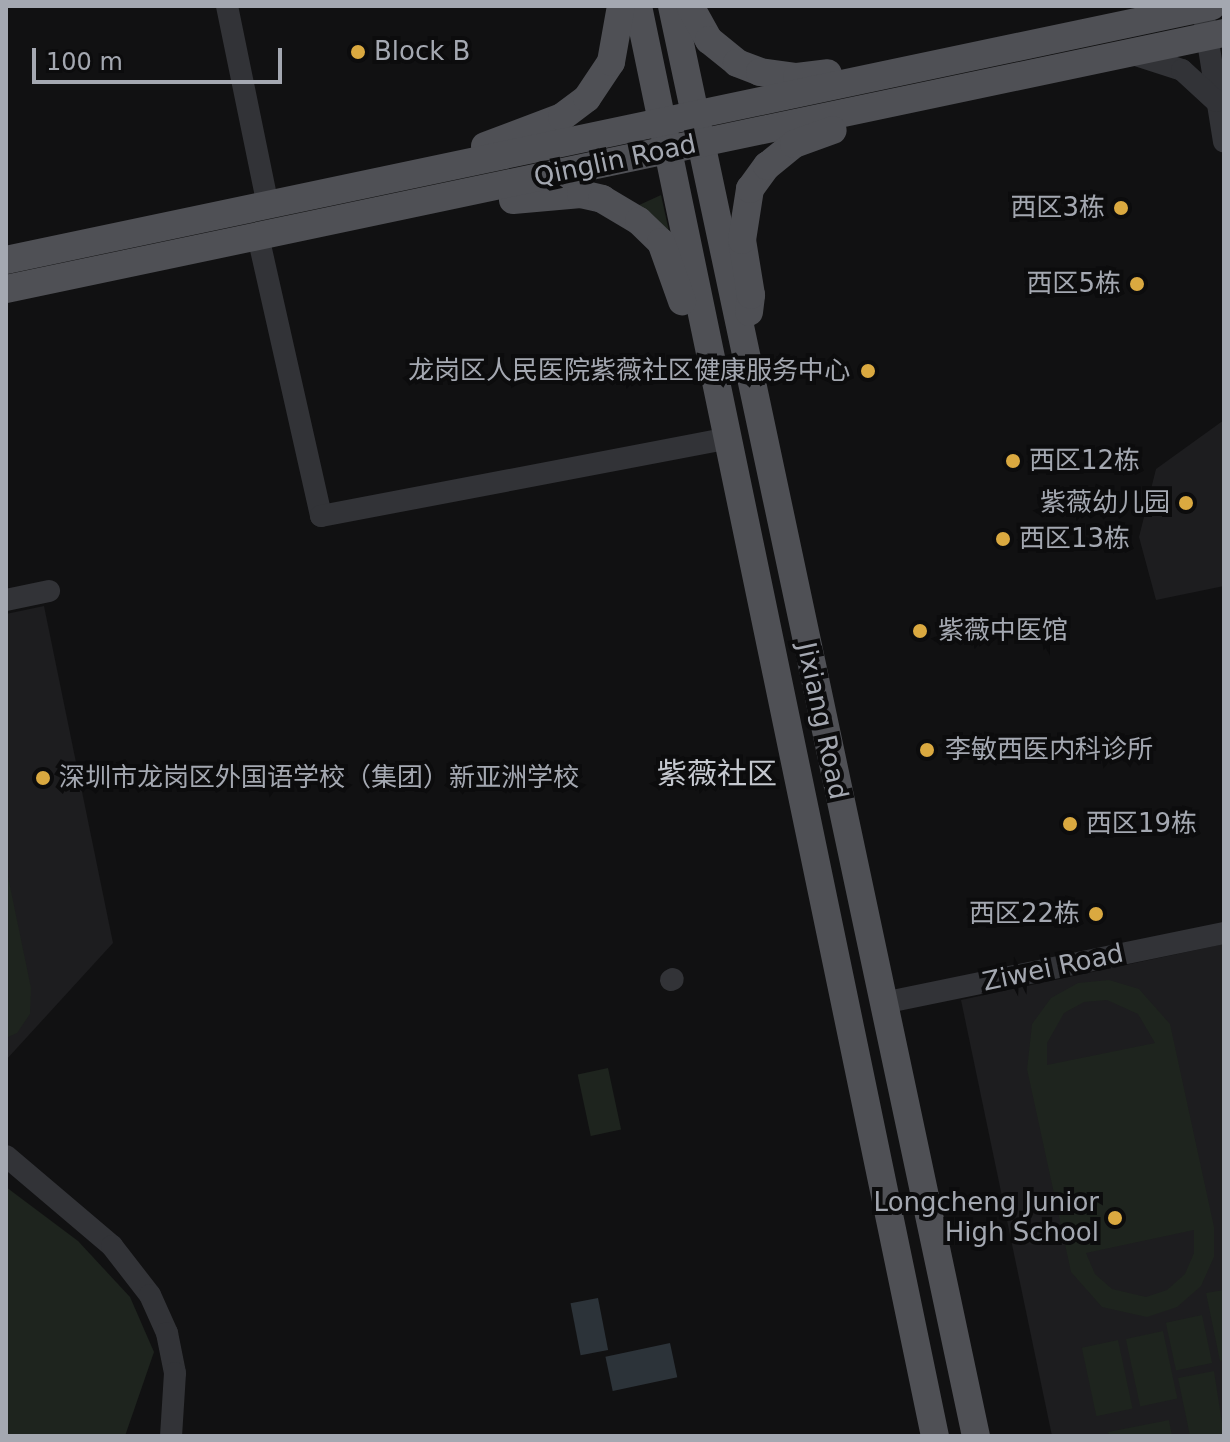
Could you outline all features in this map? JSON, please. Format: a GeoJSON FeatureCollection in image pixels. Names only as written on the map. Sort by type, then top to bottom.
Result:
{"type":"FeatureCollection","features":[{"type":"Feature","properties":{"kind":"main road"},"geometry":{"type":"LineString","coordinates":[[459,165],[495,140],[562,117],[587,98],[611,62],[621,6]]}},
{"type":"Feature","properties":{"kind":"main road","name":"Jixiang Road"},"geometry":{"type":"LineString","coordinates":[[638,6],[935,1436]]}},
{"type":"Feature","properties":{"kind":"main road","name":"Jixiang Road"},"geometry":{"type":"LineString","coordinates":[[672,6],[976,1436]]}},
{"type":"Feature","properties":{"kind":"main road"},"geometry":{"type":"LineString","coordinates":[[690,6],[709,40],[737,63],[760,72],[797,77],[867,69],[894,89],[882,114],[794,144],[767,166],[750,189],[742,240],[751,295],[741,340]]}},
{"type":"Feature","properties":{"kind":"main road","name":"Qinglin Road"},"geometry":{"type":"LineString","coordinates":[[6,289],[702,143],[1129,24],[1197,8]]}},
{"type":"Feature","properties":{"kind":"main road","name":"Qinglin Road"},"geometry":{"type":"LineString","coordinates":[[6,260],[696,115],[1120,55],[1207,37]]}},
{"type":"Feature","properties":{"kind":"main road"},"geometry":{"type":"LineString","coordinates":[[363,214],[385,201],[438,184],[437,179],[404,176]]}},
{"type":"Feature","properties":{"kind":"main road"},"geometry":{"type":"LineString","coordinates":[[462,194],[491,204],[581,194],[602,199],[639,221],[661,242],[678,280],[683,311],[709,350]]}},
{"type":"Feature","properties":{"kind":"street"},"geometry":{"type":"LineString","coordinates":[[227,6],[268,205]]}},
{"type":"Feature","properties":{"kind":"street"},"geometry":{"type":"LineString","coordinates":[[1129,24],[1156,6]]}},
{"type":"Feature","properties":{"kind":"street"},"geometry":{"type":"LineString","coordinates":[[1197,8],[1207,37],[1197,72],[1216,101],[1224,141]]}},
{"type":"Feature","properties":{"kind":"street"},"geometry":{"type":"LineString","coordinates":[[1120,55],[1164,60],[1216,101]]}},
{"type":"Feature","properties":{"kind":"street"},"geometry":{"type":"LineString","coordinates":[[1216,101],[1224,66]]}},
{"type":"Feature","properties":{"kind":"street"},"geometry":{"type":"LineString","coordinates":[[258,236],[321,516],[728,438]]}},
{"type":"Feature","properties":{"kind":"street"},"geometry":{"type":"LineString","coordinates":[[6,600],[49,591]]}},
{"type":"Feature","properties":{"kind":"street","name":"Ziwei Road"},"geometry":{"type":"LineString","coordinates":[[883,1003],[1224,933]]}},
{"type":"Feature","properties":{"kind":"street"},"geometry":{"type":"LineString","coordinates":[[6,1156],[112,1246],[150,1295],[167,1333],[175,1373],[171,1436]]}},
{"type":"Feature","properties":{"kind":"shaded area"},"geometry":{"type":"Polygon","coordinates":[[[661,195],[674,254],[637,206],[661,195]]]}},
{"type":"Feature","properties":{"kind":"shaded area","name":"紫薇幼儿园"},"geometry":{"type":"Polygon","coordinates":[[[1224,420],[1224,586],[1156,600],[1139,537],[1156,469],[1224,420]]]}},
{"type":"Feature","properties":{"kind":"shaded area","name":"深圳市龙岗区外国语学校（集团）新亚洲学校"},"geometry":{"type":"Polygon","coordinates":[[[44,606],[113,943],[6,1060],[6,614],[44,606]]]}},
{"type":"Feature","properties":{"kind":"shaded area"},"geometry":{"type":"Polygon","coordinates":[[[6,867],[31,988],[30,1014],[17,1033],[6,1038],[6,867]]]}},
{"type":"Feature","properties":{"kind":"shaded area","name":"Longcheng Junior High School"},"geometry":{"type":"Polygon","coordinates":[[[1224,944],[1224,1436],[1052,1436],[961,1000],[1224,944]]]}},
{"type":"Feature","properties":{"kind":"shaded area"},"geometry":{"type":"Polygon","coordinates":[[[1109,980],[1139,989],[1170,1024],[1214,1227],[1214,1257],[1201,1286],[1177,1307],[1147,1317],[1102,1307],[1071,1272],[1027,1069],[1032,1024],[1051,998],[1078,983],[1109,980]],[[1107,1000],[1084,1002],[1064,1013],[1047,1043],[1047,1065],[1155,1043],[1138,1014],[1107,1000]],[[1194,1230],[1086,1253],[1095,1274],[1112,1289],[1146,1297],[1167,1290],[1185,1274],[1194,1253],[1194,1230]]]}},
{"type":"Feature","properties":{"kind":"shaded area"},"geometry":{"type":"Polygon","coordinates":[[[608,1068],[621,1130],[591,1136],[578,1074],[608,1068]]]}},
{"type":"Feature","properties":{"kind":"shaded area"},"geometry":{"type":"Polygon","coordinates":[[[6,1187],[78,1241],[130,1297],[154,1352],[125,1436],[6,1436],[6,1187]]]}},
{"type":"Feature","properties":{"kind":"shaded area"},"geometry":{"type":"Polygon","coordinates":[[[1224,1290],[1224,1360],[1220,1361],[1206,1293],[1224,1290]]]}},
{"type":"Feature","properties":{"kind":"shaded area"},"geometry":{"type":"Polygon","coordinates":[[[598,1298],[608,1350],[581,1355],[571,1303],[598,1298]]]}},
{"type":"Feature","properties":{"kind":"shaded area"},"geometry":{"type":"Polygon","coordinates":[[[1202,1315],[1212,1363],[1176,1371],[1166,1323],[1202,1315]]]}},
{"type":"Feature","properties":{"kind":"shaded area"},"geometry":{"type":"Polygon","coordinates":[[[1163,1331],[1177,1398],[1140,1406],[1126,1339],[1163,1331]]]}},
{"type":"Feature","properties":{"kind":"shaded area"},"geometry":{"type":"Polygon","coordinates":[[[1118,1340],[1133,1408],[1096,1416],[1082,1348],[1118,1340]]]}},
{"type":"Feature","properties":{"kind":"shaded area"},"geometry":{"type":"Polygon","coordinates":[[[670,1343],[677,1377],[613,1391],[605,1357],[670,1343]]]}},
{"type":"Feature","properties":{"kind":"shaded area"},"geometry":{"type":"Polygon","coordinates":[[[1214,1371],[1224,1436],[1190,1436],[1178,1378],[1214,1371]]]}},
{"type":"Feature","properties":{"kind":"shaded area"},"geometry":{"type":"Polygon","coordinates":[[[1169,1420],[1172,1436],[1109,1436],[1108,1432],[1169,1420]]]}},
{"type":"Feature","properties":{"kind":"place","name":"Block B"},"geometry":{"type":"Point","coordinates":[358,52]}},
{"type":"Feature","properties":{"kind":"place","name":"西区3栋"},"geometry":{"type":"Point","coordinates":[1121,208]}},
{"type":"Feature","properties":{"kind":"place","name":"西区5栋"},"geometry":{"type":"Point","coordinates":[1137,284]}},
{"type":"Feature","properties":{"kind":"place","name":"龙岗区人民医院紫薇社区健康服务中心"},"geometry":{"type":"Point","coordinates":[868,371]}},
{"type":"Feature","properties":{"kind":"place","name":"西区12栋"},"geometry":{"type":"Point","coordinates":[1013,461]}},
{"type":"Feature","properties":{"kind":"place","name":"紫薇幼儿园"},"geometry":{"type":"Point","coordinates":[1186,503]}},
{"type":"Feature","properties":{"kind":"place","name":"西区13栋"},"geometry":{"type":"Point","coordinates":[1003,539]}},
{"type":"Feature","properties":{"kind":"place","name":"紫薇中医馆"},"geometry":{"type":"Point","coordinates":[920,631]}},
{"type":"Feature","properties":{"kind":"place","name":"李敏西医内科诊所"},"geometry":{"type":"Point","coordinates":[927,750]}},
{"type":"Feature","properties":{"kind":"place","name":"深圳市龙岗区外国语学校（集团）新亚洲学校"},"geometry":{"type":"Point","coordinates":[43,778]}},
{"type":"Feature","properties":{"kind":"place","name":"西区19栋"},"geometry":{"type":"Point","coordinates":[1070,824]}},
{"type":"Feature","properties":{"kind":"place","name":"西区22栋"},"geometry":{"type":"Point","coordinates":[1096,914]}},
{"type":"Feature","properties":{"kind":"place","name":"Longcheng Junior High School"},"geometry":{"type":"Point","coordinates":[1115,1218]}},
{"type":"Feature","properties":{"kind":"district","name":"紫薇社区"},"geometry":{"type":"Point","coordinates":[717,774]}}]}
